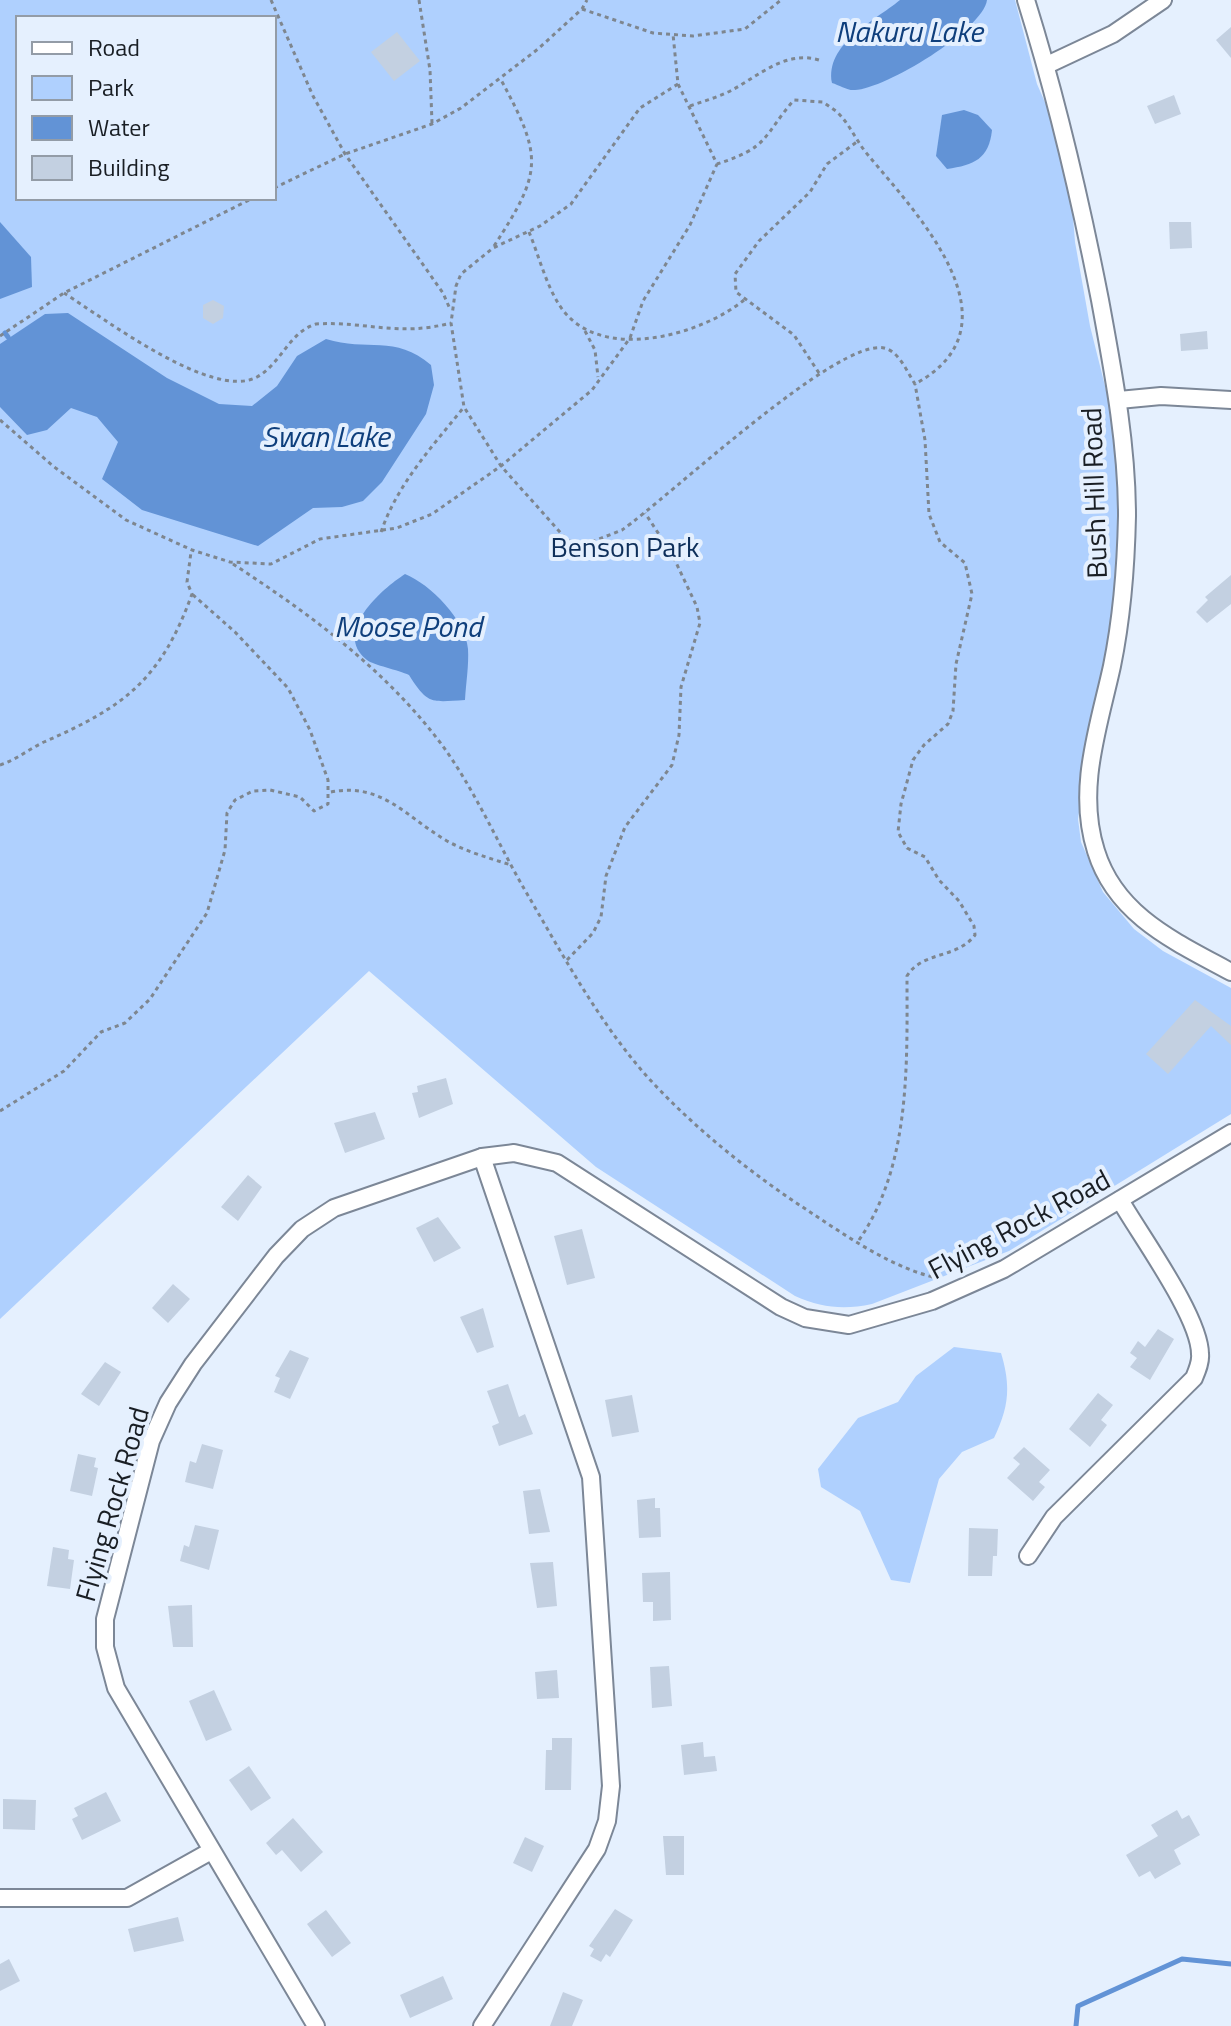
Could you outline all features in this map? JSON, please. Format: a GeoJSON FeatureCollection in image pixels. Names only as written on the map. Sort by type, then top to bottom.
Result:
{"type":"FeatureCollection","features":[{"type":"Feature","properties":{"kind":"street","name":"Bush Hill Road"},"geometry":{"type":"LineString","coordinates":[[1026,0],[1047,65],[1089,245],[1119,400],[1125,475],[1125,553],[1112,665],[1091,757],[1088,795],[1091,833],[1108,878],[1137,916],[1231,972]]}},
{"type":"Feature","properties":{"kind":"street"},"geometry":{"type":"LineString","coordinates":[[1047,65],[1113,34],[1163,0]]}},
{"type":"Feature","properties":{"kind":"street"},"geometry":{"type":"LineString","coordinates":[[1119,400],[1173,396],[1231,400]]}},
{"type":"Feature","properties":{"kind":"street","name":"Flying Rock Road"},"geometry":{"type":"LineString","coordinates":[[316,2026],[116,1688],[105,1647],[107,1607],[151,1441],[168,1403],[193,1364],[276,1256],[302,1229],[334,1208],[482,1157],[514,1153],[557,1163],[781,1307],[805,1318],[849,1325],[892,1315],[974,1284],[1231,1133]]}},
{"type":"Feature","properties":{"kind":"street"},"geometry":{"type":"LineString","coordinates":[[482,1157],[591,1477],[611,1786],[607,1821],[597,1849],[482,2026]]}},
{"type":"Feature","properties":{"kind":"street"},"geometry":{"type":"LineString","coordinates":[[1028,1556],[1054,1517],[1194,1378],[1198,1367],[1200,1354],[1189,1316],[1120,1200]]}},
{"type":"Feature","properties":{"kind":"street"},"geometry":{"type":"LineString","coordinates":[[0,1898],[127,1898],[211,1851]]}},
{"type":"Feature","properties":{"kind":"path"},"geometry":{"type":"LineString","coordinates":[[271,0],[313,96],[345,154],[443,293],[451,312]]}},
{"type":"Feature","properties":{"kind":"path"},"geometry":{"type":"LineString","coordinates":[[419,0],[430,70],[432,124]]}},
{"type":"Feature","properties":{"kind":"path"},"geometry":{"type":"LineString","coordinates":[[276,187],[345,154],[432,124],[461,108],[582,9],[587,0]]}},
{"type":"Feature","properties":{"kind":"path"},"geometry":{"type":"LineString","coordinates":[[582,9],[653,33],[693,36],[745,29],[781,0]]}},
{"type":"Feature","properties":{"kind":"path"},"geometry":{"type":"LineString","coordinates":[[673,34],[678,84],[717,164]]}},
{"type":"Feature","properties":{"kind":"path"},"geometry":{"type":"LineString","coordinates":[[690,106],[731,91],[783,62],[803,55],[819,60]]}},
{"type":"Feature","properties":{"kind":"path"},"geometry":{"type":"LineString","coordinates":[[493,248],[524,200],[531,181],[532,160],[517,110],[500,78]]}},
{"type":"Feature","properties":{"kind":"path"},"geometry":{"type":"LineString","coordinates":[[678,84],[640,108],[571,204],[529,232],[493,248],[461,274],[451,323],[464,407],[501,466],[568,541],[589,543],[622,530],[819,374],[869,347],[883,347],[894,352],[915,384],[925,440],[929,514],[940,542],[965,563],[972,594],[956,664],[953,711],[948,724],[924,745],[913,760],[901,804],[898,832],[907,848],[925,857],[939,880],[959,901],[974,926],[975,935],[957,951],[913,966],[907,976],[902,1106],[892,1175],[858,1241]]}},
{"type":"Feature","properties":{"kind":"path"},"geometry":{"type":"LineString","coordinates":[[0,420],[53,466],[126,520],[192,550],[230,562],[271,564],[320,539],[381,532],[432,514],[501,466],[592,390],[630,338],[643,301],[690,225],[717,164],[756,150],[794,100],[823,102],[847,121],[858,141],[922,220],[962,297],[961,324],[945,360],[932,374],[915,384]]}},
{"type":"Feature","properties":{"kind":"path"},"geometry":{"type":"LineString","coordinates":[[819,374],[794,335],[744,300],[733,283],[740,262],[810,192],[827,164],[858,141]]}},
{"type":"Feature","properties":{"kind":"path"},"geometry":{"type":"LineString","coordinates":[[0,336],[64,293],[249,200]]}},
{"type":"Feature","properties":{"kind":"path"},"geometry":{"type":"LineString","coordinates":[[529,232],[560,307],[585,331],[595,350],[598,380]]}},
{"type":"Feature","properties":{"kind":"path"},"geometry":{"type":"LineString","coordinates":[[64,293],[173,360],[231,384],[260,376],[305,327],[316,324],[421,331],[451,323]]}},
{"type":"Feature","properties":{"kind":"path"},"geometry":{"type":"LineString","coordinates":[[585,331],[630,338],[671,334],[712,323],[744,300]]}},
{"type":"Feature","properties":{"kind":"path"},"geometry":{"type":"LineString","coordinates":[[381,532],[390,506],[406,479],[464,407]]}},
{"type":"Feature","properties":{"kind":"path"},"geometry":{"type":"LineString","coordinates":[[567,960],[593,933],[601,917],[606,876],[625,827],[672,765],[679,735],[681,687],[700,623],[697,607],[672,554],[645,513]]}},
{"type":"Feature","properties":{"kind":"path"},"geometry":{"type":"LineString","coordinates":[[0,765],[110,711],[135,691],[170,646],[192,594],[187,570],[192,550]]}},
{"type":"Feature","properties":{"kind":"path"},"geometry":{"type":"LineString","coordinates":[[230,562],[296,605],[412,709],[458,770],[567,960],[653,1083],[731,1155],[799,1205],[917,1274]]}},
{"type":"Feature","properties":{"kind":"path"},"geometry":{"type":"LineString","coordinates":[[0,1111],[64,1071],[101,1032],[125,1023],[150,999],[207,913],[225,850],[227,813],[235,800],[253,791],[270,790],[300,797],[314,811],[328,804],[331,792],[310,730],[288,688],[235,632],[192,594]]}},
{"type":"Feature","properties":{"kind":"path"},"geometry":{"type":"LineString","coordinates":[[331,792],[361,789],[380,795],[446,840],[511,865]]}},
{"type":"Feature","properties":{"kind":"green space","name":"Benson Park"},"geometry":{"type":"Polygon","coordinates":[[[0,0],[1015,0],[1037,84],[1068,155],[1075,242],[1090,326],[1116,430],[1121,552],[1117,626],[1085,771],[1078,819],[1081,842],[1103,892],[1134,929],[1163,951],[1231,988],[1231,1114],[1009,1251],[872,1304],[852,1307],[824,1305],[795,1296],[596,1167],[369,971],[0,1319],[0,0]]]}},
{"type":"Feature","properties":{"kind":"green space"},"geometry":{"type":"Polygon","coordinates":[[[954,1347],[1001,1353],[1007,1386],[1003,1416],[994,1438],[962,1452],[939,1479],[910,1583],[891,1580],[860,1511],[821,1487],[818,1469],[858,1418],[898,1402],[916,1376],[954,1347]]]}},
{"type":"Feature","properties":{"kind":"water","name":"Nakuru Lake"},"geometry":{"type":"Polygon","coordinates":[[[900,0],[987,0],[969,27],[909,69],[888,80],[855,90],[832,83],[832,69],[843,45],[900,0]]]}},
{"type":"Feature","properties":{"kind":"water"},"geometry":{"type":"Polygon","coordinates":[[[964,110],[978,115],[992,130],[988,148],[972,163],[947,169],[936,156],[942,115],[964,110]]]}},
{"type":"Feature","properties":{"kind":"water"},"geometry":{"type":"Polygon","coordinates":[[[0,222],[31,257],[32,287],[0,299],[0,222]]]}},
{"type":"Feature","properties":{"kind":"water","name":"Swan Lake"},"geometry":{"type":"Polygon","coordinates":[[[68,313],[167,378],[219,404],[252,406],[277,386],[297,356],[326,339],[405,350],[431,365],[434,385],[426,414],[382,482],[363,501],[342,507],[313,508],[258,546],[142,510],[102,479],[118,442],[97,417],[71,408],[47,430],[27,435],[0,407],[0,344],[45,314],[68,313]]]}},
{"type":"Feature","properties":{"kind":"water","name":"Moose Pond"},"geometry":{"type":"Polygon","coordinates":[[[405,574],[435,594],[461,626],[468,649],[465,700],[431,700],[409,675],[370,662],[358,649],[355,637],[364,612],[384,590],[405,574]]]}},
{"type":"Feature","properties":{"kind":"building"},"geometry":{"type":"Polygon","coordinates":[[[1231,27],[1231,58],[1216,40],[1231,27]]]}},
{"type":"Feature","properties":{"kind":"building"},"geometry":{"type":"Polygon","coordinates":[[[397,32],[420,61],[394,81],[371,52],[397,32]]]}},
{"type":"Feature","properties":{"kind":"building"},"geometry":{"type":"Polygon","coordinates":[[[1174,95],[1181,114],[1155,124],[1147,106],[1174,95]]]}},
{"type":"Feature","properties":{"kind":"building"},"geometry":{"type":"Polygon","coordinates":[[[1169,222],[1191,222],[1192,248],[1170,249],[1169,222]]]}},
{"type":"Feature","properties":{"kind":"building"},"geometry":{"type":"Polygon","coordinates":[[[213,300],[224,306],[223,318],[213,324],[203,318],[203,305],[213,300]]]}},
{"type":"Feature","properties":{"kind":"building"},"geometry":{"type":"Polygon","coordinates":[[[1207,331],[1208,349],[1181,351],[1180,334],[1207,331]]]}},
{"type":"Feature","properties":{"kind":"building"},"geometry":{"type":"Polygon","coordinates":[[[1231,575],[1231,604],[1207,623],[1196,612],[1208,600],[1205,597],[1231,575]]]}},
{"type":"Feature","properties":{"kind":"building"},"geometry":{"type":"Polygon","coordinates":[[[1195,1000],[1231,1026],[1231,1045],[1211,1026],[1168,1074],[1146,1054],[1195,1000]]]}},
{"type":"Feature","properties":{"kind":"building"},"geometry":{"type":"Polygon","coordinates":[[[446,1078],[453,1104],[419,1118],[412,1093],[418,1092],[417,1086],[446,1078]]]}},
{"type":"Feature","properties":{"kind":"building"},"geometry":{"type":"Polygon","coordinates":[[[375,1112],[385,1139],[345,1153],[334,1123],[375,1112]]]}},
{"type":"Feature","properties":{"kind":"building"},"geometry":{"type":"Polygon","coordinates":[[[248,1175],[262,1187],[238,1221],[221,1207],[248,1175]]]}},
{"type":"Feature","properties":{"kind":"building"},"geometry":{"type":"Polygon","coordinates":[[[438,1217],[461,1248],[434,1262],[416,1228],[438,1217]]]}},
{"type":"Feature","properties":{"kind":"building"},"geometry":{"type":"Polygon","coordinates":[[[582,1229],[595,1278],[567,1285],[554,1236],[582,1229]]]}},
{"type":"Feature","properties":{"kind":"building"},"geometry":{"type":"Polygon","coordinates":[[[173,1284],[190,1299],[168,1323],[152,1308],[173,1284]]]}},
{"type":"Feature","properties":{"kind":"building"},"geometry":{"type":"Polygon","coordinates":[[[483,1308],[494,1347],[477,1353],[460,1317],[483,1308]]]}},
{"type":"Feature","properties":{"kind":"building"},"geometry":{"type":"Polygon","coordinates":[[[1158,1329],[1174,1339],[1150,1380],[1130,1367],[1137,1358],[1130,1353],[1138,1341],[1145,1347],[1158,1329]]]}},
{"type":"Feature","properties":{"kind":"building"},"geometry":{"type":"Polygon","coordinates":[[[290,1350],[309,1358],[290,1399],[274,1392],[280,1378],[275,1376],[290,1350]]]}},
{"type":"Feature","properties":{"kind":"building"},"geometry":{"type":"Polygon","coordinates":[[[105,1362],[121,1372],[99,1406],[81,1394],[105,1362]]]}},
{"type":"Feature","properties":{"kind":"building"},"geometry":{"type":"Polygon","coordinates":[[[508,1384],[519,1417],[525,1414],[533,1434],[499,1446],[492,1426],[499,1423],[487,1391],[508,1384]]]}},
{"type":"Feature","properties":{"kind":"building"},"geometry":{"type":"Polygon","coordinates":[[[1098,1393],[1113,1405],[1101,1420],[1107,1425],[1090,1447],[1069,1429],[1098,1393]]]}},
{"type":"Feature","properties":{"kind":"building"},"geometry":{"type":"Polygon","coordinates":[[[632,1395],[639,1432],[612,1437],[605,1400],[632,1395]]]}},
{"type":"Feature","properties":{"kind":"building"},"geometry":{"type":"Polygon","coordinates":[[[202,1444],[223,1450],[213,1489],[185,1482],[190,1461],[196,1463],[202,1444]]]}},
{"type":"Feature","properties":{"kind":"building"},"geometry":{"type":"Polygon","coordinates":[[[1024,1447],[1050,1470],[1039,1482],[1045,1487],[1033,1501],[1007,1478],[1020,1464],[1013,1458],[1024,1447]]]}},
{"type":"Feature","properties":{"kind":"building"},"geometry":{"type":"Polygon","coordinates":[[[78,1454],[96,1458],[94,1467],[98,1468],[92,1496],[70,1491],[78,1454]]]}},
{"type":"Feature","properties":{"kind":"building"},"geometry":{"type":"Polygon","coordinates":[[[540,1489],[550,1532],[529,1534],[523,1491],[540,1489]]]}},
{"type":"Feature","properties":{"kind":"building"},"geometry":{"type":"Polygon","coordinates":[[[655,1498],[655,1508],[660,1508],[661,1537],[639,1538],[637,1500],[655,1498]]]}},
{"type":"Feature","properties":{"kind":"building"},"geometry":{"type":"Polygon","coordinates":[[[195,1525],[219,1530],[209,1570],[180,1561],[184,1545],[189,1547],[195,1525]]]}},
{"type":"Feature","properties":{"kind":"building"},"geometry":{"type":"Polygon","coordinates":[[[969,1528],[998,1529],[997,1556],[993,1556],[992,1576],[968,1576],[969,1528]]]}},
{"type":"Feature","properties":{"kind":"building"},"geometry":{"type":"Polygon","coordinates":[[[53,1547],[69,1550],[68,1559],[74,1560],[70,1589],[47,1586],[53,1547]]]}},
{"type":"Feature","properties":{"kind":"building"},"geometry":{"type":"Polygon","coordinates":[[[553,1562],[557,1606],[537,1608],[530,1563],[553,1562]]]}},
{"type":"Feature","properties":{"kind":"building"},"geometry":{"type":"Polygon","coordinates":[[[670,1572],[671,1620],[653,1621],[653,1602],[643,1602],[642,1573],[670,1572]]]}},
{"type":"Feature","properties":{"kind":"building"},"geometry":{"type":"Polygon","coordinates":[[[192,1605],[193,1647],[173,1647],[168,1606],[192,1605]]]}},
{"type":"Feature","properties":{"kind":"building"},"geometry":{"type":"Polygon","coordinates":[[[669,1666],[672,1706],[652,1708],[650,1667],[669,1666]]]}},
{"type":"Feature","properties":{"kind":"building"},"geometry":{"type":"Polygon","coordinates":[[[557,1670],[559,1698],[537,1699],[535,1672],[557,1670]]]}},
{"type":"Feature","properties":{"kind":"building"},"geometry":{"type":"Polygon","coordinates":[[[214,1690],[232,1730],[206,1741],[189,1701],[214,1690]]]}},
{"type":"Feature","properties":{"kind":"building"},"geometry":{"type":"Polygon","coordinates":[[[552,1738],[572,1738],[571,1790],[545,1790],[546,1750],[552,1750],[552,1738]]]}},
{"type":"Feature","properties":{"kind":"building"},"geometry":{"type":"Polygon","coordinates":[[[703,1742],[704,1757],[715,1756],[717,1771],[684,1775],[681,1745],[703,1742]]]}},
{"type":"Feature","properties":{"kind":"building"},"geometry":{"type":"Polygon","coordinates":[[[249,1766],[271,1798],[251,1811],[229,1780],[249,1766]]]}},
{"type":"Feature","properties":{"kind":"building"},"geometry":{"type":"Polygon","coordinates":[[[106,1792],[121,1821],[82,1840],[72,1819],[78,1816],[74,1808],[106,1792]]]}},
{"type":"Feature","properties":{"kind":"building"},"geometry":{"type":"Polygon","coordinates":[[[3,1799],[36,1800],[35,1830],[3,1829],[3,1799]]]}},
{"type":"Feature","properties":{"kind":"building"},"geometry":{"type":"Polygon","coordinates":[[[1177,1810],[1182,1819],[1189,1815],[1200,1835],[1174,1850],[1181,1864],[1155,1879],[1150,1871],[1139,1877],[1126,1855],[1158,1836],[1151,1825],[1177,1810]]]}},
{"type":"Feature","properties":{"kind":"building"},"geometry":{"type":"Polygon","coordinates":[[[293,1818],[323,1852],[301,1872],[282,1850],[276,1855],[266,1843],[293,1818]]]}},
{"type":"Feature","properties":{"kind":"building"},"geometry":{"type":"Polygon","coordinates":[[[663,1836],[684,1836],[684,1875],[666,1875],[663,1836]]]}},
{"type":"Feature","properties":{"kind":"building"},"geometry":{"type":"Polygon","coordinates":[[[525,1837],[544,1846],[532,1872],[513,1863],[525,1837]]]}},
{"type":"Feature","properties":{"kind":"building"},"geometry":{"type":"Polygon","coordinates":[[[615,1909],[633,1920],[610,1957],[606,1954],[601,1962],[590,1956],[594,1949],[589,1946],[615,1909]]]}},
{"type":"Feature","properties":{"kind":"building"},"geometry":{"type":"Polygon","coordinates":[[[326,1910],[351,1943],[332,1957],[307,1924],[326,1910]]]}},
{"type":"Feature","properties":{"kind":"building"},"geometry":{"type":"Polygon","coordinates":[[[178,1917],[184,1941],[134,1952],[128,1929],[178,1917]]]}},
{"type":"Feature","properties":{"kind":"building"},"geometry":{"type":"Polygon","coordinates":[[[9,1959],[20,1981],[0,1991],[0,1964],[9,1959]]]}},
{"type":"Feature","properties":{"kind":"building"},"geometry":{"type":"Polygon","coordinates":[[[443,1976],[453,1999],[410,2018],[400,1995],[443,1976]]]}},
{"type":"Feature","properties":{"kind":"building"},"geometry":{"type":"Polygon","coordinates":[[[563,1992],[583,2000],[572,2026],[550,2026],[563,1992]]]}},
{"type":"Feature","properties":{"kind":"waterway"},"geometry":{"type":"LineString","coordinates":[[5,333],[8,337]]}},
{"type":"Feature","properties":{"kind":"waterway"},"geometry":{"type":"LineString","coordinates":[[1076,2026],[1078,2006],[1182,1959],[1231,1964]]}}]}
